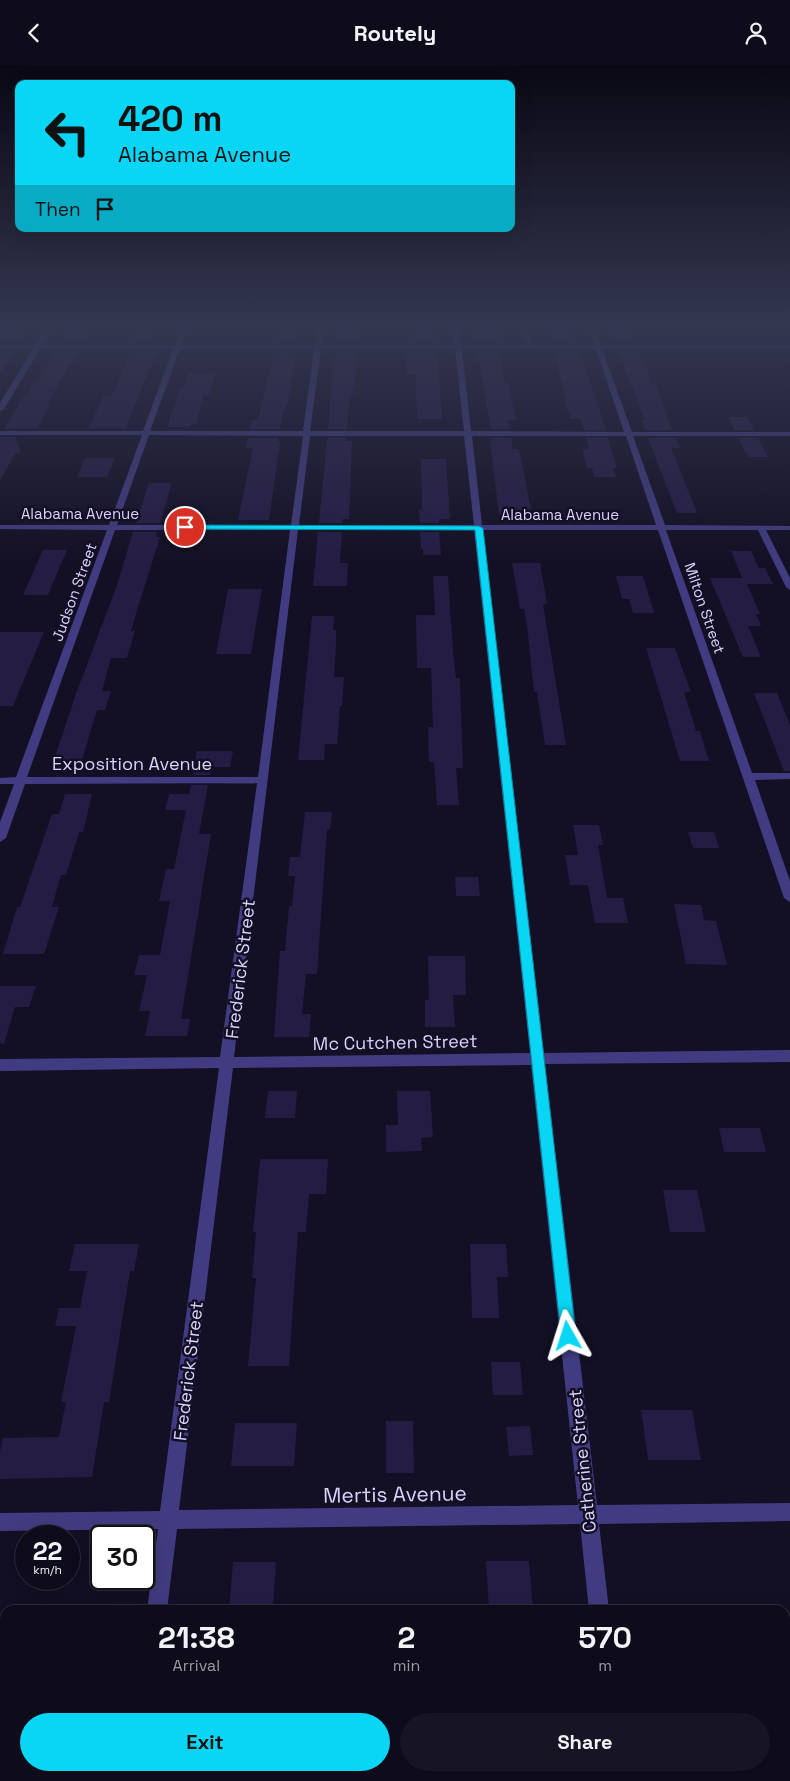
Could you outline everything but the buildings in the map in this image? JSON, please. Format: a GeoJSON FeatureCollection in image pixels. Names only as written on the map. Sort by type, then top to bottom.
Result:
{"type":"FeatureCollection","features":[{"type":"Feature","properties":{"kind":"street","name":"Judson Street"},"geometry":{"type":"LineString","coordinates":[[0,838],[155,408]]}},
{"type":"Feature","properties":{"kind":"street","name":"Frederick Street"},"geometry":{"type":"LineString","coordinates":[[158,1605],[311,408]]}},
{"type":"Feature","properties":{"kind":"street","name":"Catherine Street"},"geometry":{"type":"LineString","coordinates":[[465,408],[598,1605]]}},
{"type":"Feature","properties":{"kind":"street","name":"Milton Street"},"geometry":{"type":"LineString","coordinates":[[621,408],[790,898]]}},
{"type":"Feature","properties":{"kind":"street"},"geometry":{"type":"LineString","coordinates":[[0,433],[790,434]]}},
{"type":"Feature","properties":{"kind":"street","name":"Alabama Avenue"},"geometry":{"type":"LineString","coordinates":[[0,527],[790,528]]}},
{"type":"Feature","properties":{"kind":"street"},"geometry":{"type":"LineString","coordinates":[[761,528],[790,587]]}},
{"type":"Feature","properties":{"kind":"street"},"geometry":{"type":"LineString","coordinates":[[748,777],[790,776]]}},
{"type":"Feature","properties":{"kind":"street","name":"Exposition Avenue"},"geometry":{"type":"LineString","coordinates":[[0,781],[264,781]]}},
{"type":"Feature","properties":{"kind":"street","name":"Mc Cutchen Street"},"geometry":{"type":"LineString","coordinates":[[0,1065],[790,1056]]}},
{"type":"Feature","properties":{"kind":"street","name":"Mertis Avenue"},"geometry":{"type":"LineString","coordinates":[[0,1522],[790,1512]]}},
{"type":"Feature","properties":{"kind":"route"},"geometry":{"type":"LineString","coordinates":[[185,527],[479,528],[568,1336]]}}]}
